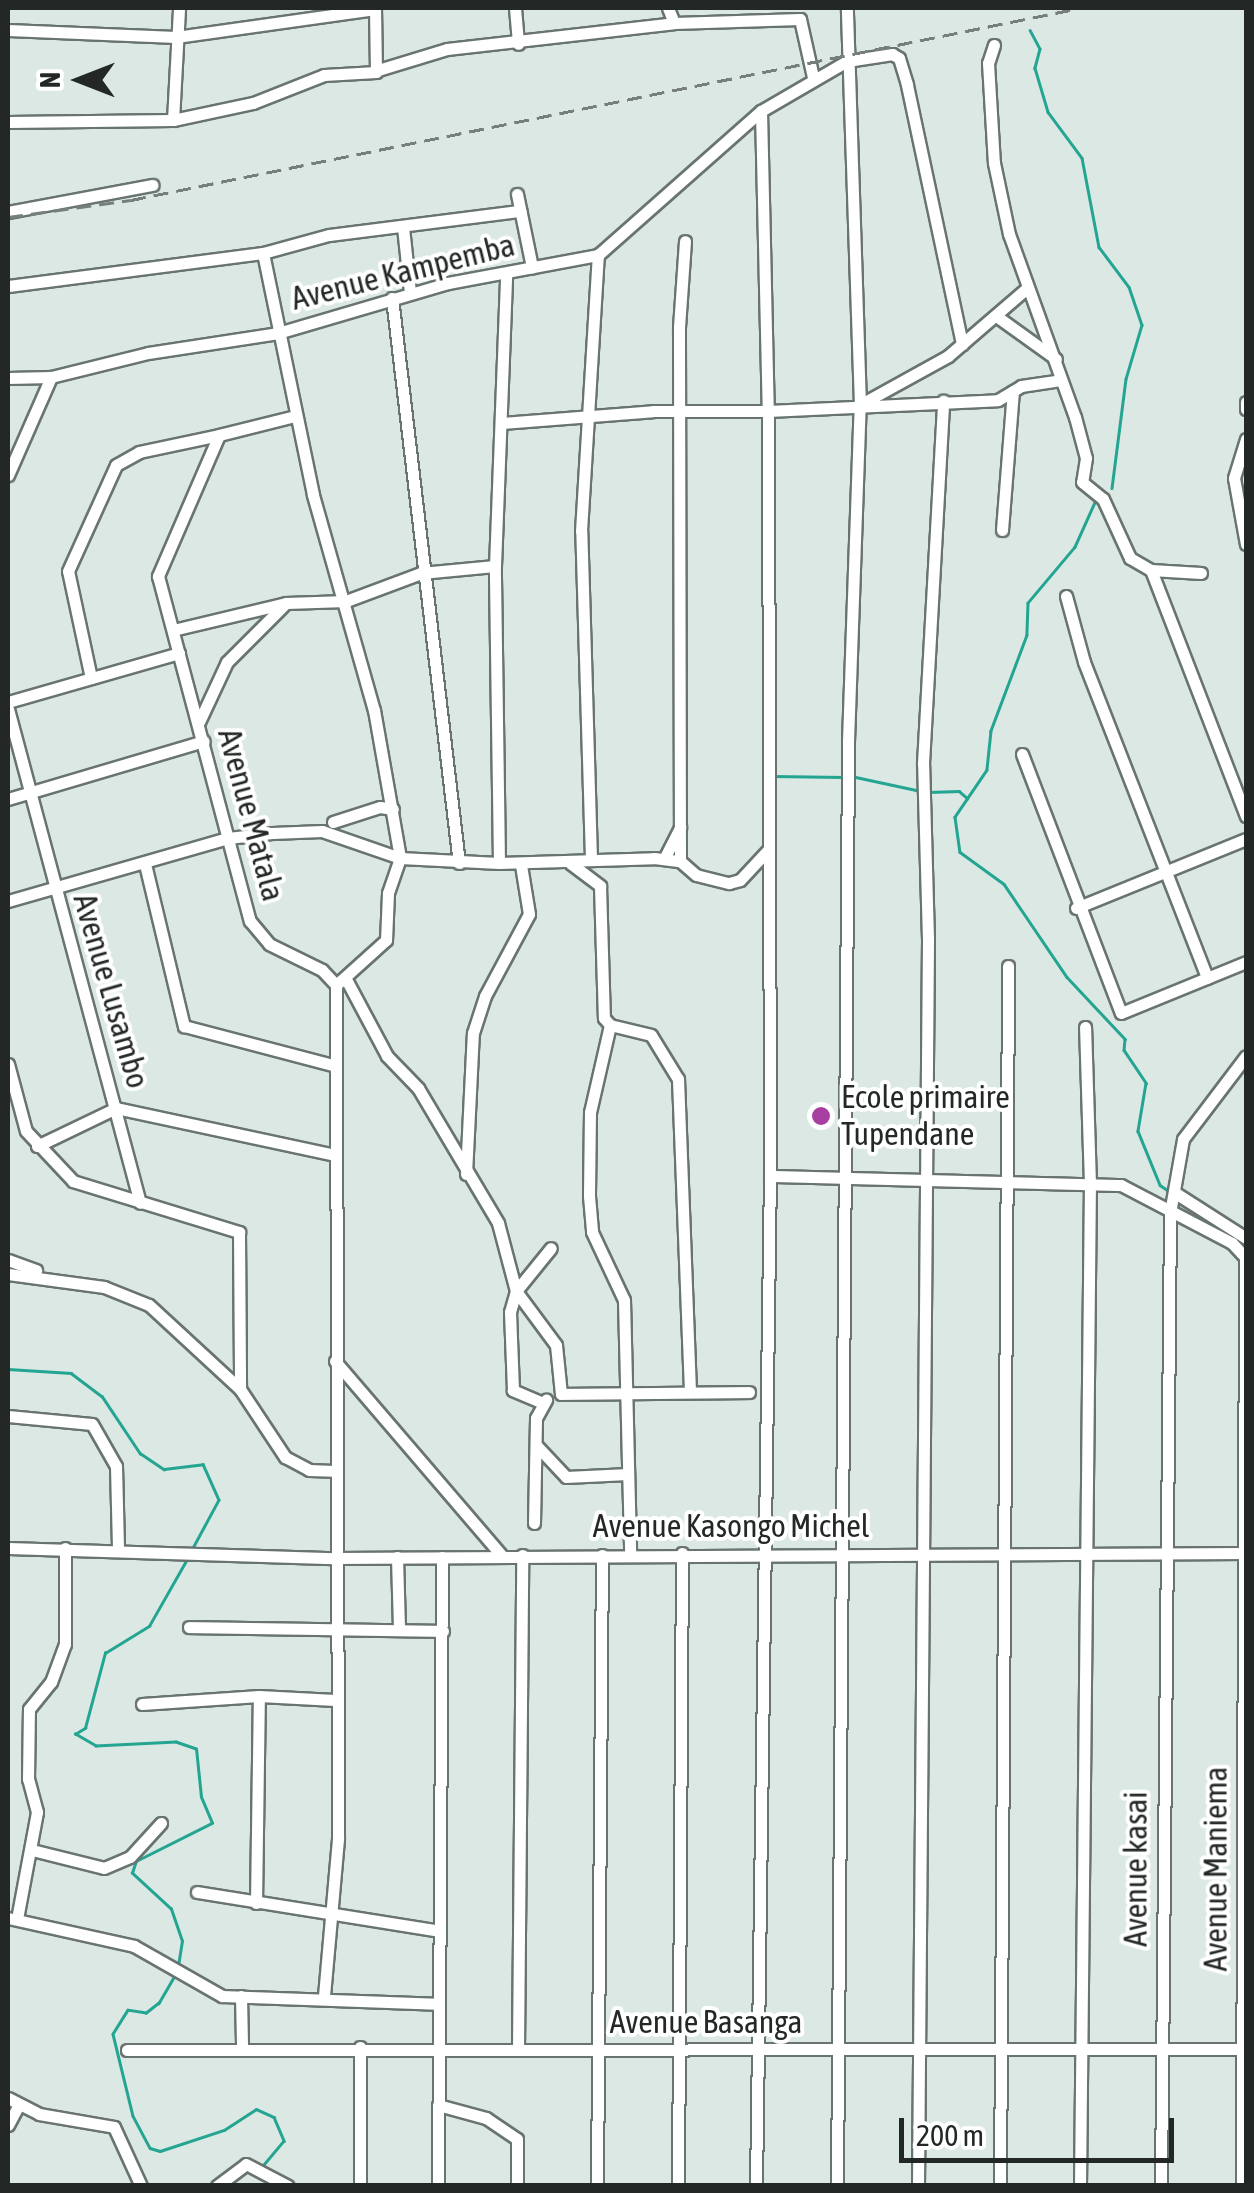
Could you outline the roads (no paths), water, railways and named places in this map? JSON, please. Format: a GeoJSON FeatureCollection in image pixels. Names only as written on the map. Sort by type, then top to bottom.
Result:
{"type":"FeatureCollection","features":[{"type":"Feature","properties":{"kind":"street"},"geometry":{"type":"LineString","coordinates":[[173,120],[179,8]]}},
{"type":"Feature","properties":{"kind":"street"},"geometry":{"type":"LineString","coordinates":[[8,30],[176,37],[375,8],[378,70]]}},
{"type":"Feature","properties":{"kind":"street"},"geometry":{"type":"LineString","coordinates":[[515,8],[518,44]]}},
{"type":"Feature","properties":{"kind":"street"},"geometry":{"type":"LineString","coordinates":[[668,8],[674,23]]}},
{"type":"Feature","properties":{"kind":"street"},"geometry":{"type":"LineString","coordinates":[[837,2186],[848,1178],[848,740],[860,405],[847,8]]}},
{"type":"Feature","properties":{"kind":"street"},"geometry":{"type":"LineString","coordinates":[[8,122],[173,120],[253,103],[324,75],[412,64],[433,51],[674,23],[804,20],[813,77]]}},
{"type":"Feature","properties":{"kind":"street"},"geometry":{"type":"LineString","coordinates":[[994,45],[988,64],[994,163],[1027,288],[1056,359],[1086,458],[1082,482],[1103,499],[1130,558],[1151,570],[1201,573]]}},
{"type":"Feature","properties":{"kind":"street"},"geometry":{"type":"LineString","coordinates":[[590,859],[581,592],[584,417],[598,256],[761,110],[846,61],[900,58],[962,344]]}},
{"type":"Feature","properties":{"kind":"street"},"geometry":{"type":"LineString","coordinates":[[756,2186],[770,1176],[768,411],[761,110]]}},
{"type":"Feature","properties":{"kind":"street"},"geometry":{"type":"LineString","coordinates":[[8,212],[152,185]]}},
{"type":"Feature","properties":{"kind":"street"},"geometry":{"type":"LineString","coordinates":[[517,194],[532,267]]}},
{"type":"Feature","properties":{"kind":"street"},"geometry":{"type":"LineString","coordinates":[[8,286],[264,253],[329,234],[520,211]]}},
{"type":"Feature","properties":{"kind":"street"},"geometry":{"type":"LineString","coordinates":[[403,226],[410,293]]}},
{"type":"Feature","properties":{"kind":"street"},"geometry":{"type":"LineString","coordinates":[[680,861],[680,413],[686,242]]}},
{"type":"Feature","properties":{"kind":"street"},"geometry":{"type":"LineString","coordinates":[[264,253],[295,416],[346,601],[393,809],[400,858],[388,893],[386,940],[342,983],[336,1066],[336,1700],[332,1916],[324,1996]]}},
{"type":"Feature","properties":{"kind":"street","name":"Avenue Kampemba"},"geometry":{"type":"LineString","coordinates":[[8,378],[51,378],[148,353],[278,333],[410,293],[598,256]]}},
{"type":"Feature","properties":{"kind":"street"},"geometry":{"type":"LineString","coordinates":[[499,863],[495,566],[506,274]]}},
{"type":"Feature","properties":{"kind":"street"},"geometry":{"type":"LineString","coordinates":[[860,405],[962,344],[999,318],[1027,288]]}},
{"type":"Feature","properties":{"kind":"street"},"geometry":{"type":"LineString","coordinates":[[392,298],[459,863]]}},
{"type":"Feature","properties":{"kind":"street"},"geometry":{"type":"LineString","coordinates":[[999,318],[1056,359]]}},
{"type":"Feature","properties":{"kind":"street"},"geometry":{"type":"LineString","coordinates":[[9,466],[51,378]]}},
{"type":"Feature","properties":{"kind":"street"},"geometry":{"type":"LineString","coordinates":[[502,423],[998,400],[1013,391],[1061,380]]}},
{"type":"Feature","properties":{"kind":"street"},"geometry":{"type":"LineString","coordinates":[[1002,530],[1013,391]]}},
{"type":"Feature","properties":{"kind":"street"},"geometry":{"type":"LineString","coordinates":[[918,2186],[926,1551],[923,763],[943,402]]}},
{"type":"Feature","properties":{"kind":"street"},"geometry":{"type":"LineString","coordinates":[[91,678],[68,571],[116,465],[139,452],[295,416]]}},
{"type":"Feature","properties":{"kind":"street","name":"Avenue Matala"},"geometry":{"type":"LineString","coordinates":[[218,435],[158,576],[228,838],[258,934],[342,983]]}},
{"type":"Feature","properties":{"kind":"street"},"geometry":{"type":"LineString","coordinates":[[1246,439],[1234,478],[1246,544]]}},
{"type":"Feature","properties":{"kind":"street"},"geometry":{"type":"LineString","coordinates":[[173,630],[286,604],[346,601],[422,573],[495,566]]}},
{"type":"Feature","properties":{"kind":"street"},"geometry":{"type":"LineString","coordinates":[[1151,570],[1246,816]]}},
{"type":"Feature","properties":{"kind":"street"},"geometry":{"type":"LineString","coordinates":[[1066,596],[1084,662],[1207,978]]}},
{"type":"Feature","properties":{"kind":"street"},"geometry":{"type":"LineString","coordinates":[[199,722],[227,662],[286,604]]}},
{"type":"Feature","properties":{"kind":"street"},"geometry":{"type":"LineString","coordinates":[[8,705],[179,653]]}},
{"type":"Feature","properties":{"kind":"street","name":"Avenue Lusambo"},"geometry":{"type":"LineString","coordinates":[[8,705],[53,890],[140,1203]]}},
{"type":"Feature","properties":{"kind":"street"},"geometry":{"type":"LineString","coordinates":[[8,799],[204,741]]}},
{"type":"Feature","properties":{"kind":"street"},"geometry":{"type":"LineString","coordinates":[[1022,754],[1076,908],[1124,1015],[1246,962]]}},
{"type":"Feature","properties":{"kind":"street"},"geometry":{"type":"LineString","coordinates":[[333,822],[380,806],[393,809]]}},
{"type":"Feature","properties":{"kind":"street"},"geometry":{"type":"LineString","coordinates":[[664,859],[682,820]]}},
{"type":"Feature","properties":{"kind":"street"},"geometry":{"type":"LineString","coordinates":[[8,901],[228,838],[322,831],[400,858],[522,864],[664,859],[680,861],[696,875],[729,883],[740,880],[767,851]]}},
{"type":"Feature","properties":{"kind":"street"},"geometry":{"type":"LineString","coordinates":[[1076,908],[1246,839]]}},
{"type":"Feature","properties":{"kind":"street"},"geometry":{"type":"LineString","coordinates":[[570,863],[600,886],[604,1018],[610,1026],[652,1035],[678,1079],[690,1392]]}},
{"type":"Feature","properties":{"kind":"street"},"geometry":{"type":"LineString","coordinates":[[144,864],[184,1026],[336,1066]]}},
{"type":"Feature","properties":{"kind":"street"},"geometry":{"type":"LineString","coordinates":[[466,1174],[473,1033],[485,996],[530,914],[522,864]]}},
{"type":"Feature","properties":{"kind":"street"},"geometry":{"type":"LineString","coordinates":[[1000,2186],[1010,1178],[1008,966]]}},
{"type":"Feature","properties":{"kind":"street"},"geometry":{"type":"LineString","coordinates":[[342,983],[387,1056],[418,1088],[498,1224],[516,1291],[556,1346],[560,1394]]}},
{"type":"Feature","properties":{"kind":"street"},"geometry":{"type":"LineString","coordinates":[[610,1026],[590,1112],[589,1196],[592,1232],[624,1300],[630,1554]]}},
{"type":"Feature","properties":{"kind":"street"},"geometry":{"type":"LineString","coordinates":[[1080,2186],[1090,1184],[1085,1027]]}},
{"type":"Feature","properties":{"kind":"street","name":"Avenue kasai"},"geometry":{"type":"LineString","coordinates":[[1161,2186],[1164,1552],[1173,1203],[1183,1138],[1246,1056]]}},
{"type":"Feature","properties":{"kind":"street"},"geometry":{"type":"LineString","coordinates":[[8,1064],[26,1130],[72,1181],[240,1232],[240,1390]]}},
{"type":"Feature","properties":{"kind":"street"},"geometry":{"type":"LineString","coordinates":[[37,1146],[116,1108],[335,1155]]}},
{"type":"Feature","properties":{"kind":"street"},"geometry":{"type":"LineString","coordinates":[[770,1176],[1010,1178],[1131,1188],[1246,1238]]}},
{"type":"Feature","properties":{"kind":"street","name":"Avenue Maniema"},"geometry":{"type":"LineString","coordinates":[[1173,1203],[1245,1257],[1242,2186]]}},
{"type":"Feature","properties":{"kind":"street"},"geometry":{"type":"LineString","coordinates":[[543,1403],[513,1390],[510,1312],[516,1291],[551,1248]]}},
{"type":"Feature","properties":{"kind":"street"},"geometry":{"type":"LineString","coordinates":[[8,1260],[149,1304],[240,1390],[294,1464],[334,1472]]}},
{"type":"Feature","properties":{"kind":"street"},"geometry":{"type":"LineString","coordinates":[[8,1274],[54,1276]]}},
{"type":"Feature","properties":{"kind":"street"},"geometry":{"type":"LineString","coordinates":[[335,1362],[501,1556]]}},
{"type":"Feature","properties":{"kind":"street"},"geometry":{"type":"LineString","coordinates":[[534,1523],[536,1418],[543,1403],[560,1394],[749,1392]]}},
{"type":"Feature","properties":{"kind":"street"},"geometry":{"type":"LineString","coordinates":[[8,1416],[92,1424],[116,1466],[118,1548],[8,1548]]}},
{"type":"Feature","properties":{"kind":"street"},"geometry":{"type":"LineString","coordinates":[[536,1446],[566,1477],[628,1474]]}},
{"type":"Feature","properties":{"kind":"street"},"geometry":{"type":"LineString","coordinates":[[65,1548],[65,1644],[51,1682],[29,1709],[28,1779],[36,1812],[32,1850],[12,1919],[134,1946],[183,1969],[206,1990],[241,1996],[324,1996],[436,2004]]}},
{"type":"Feature","properties":{"kind":"street","name":"Avenue Kasongo Michel"},"geometry":{"type":"LineString","coordinates":[[118,1548],[334,1558],[926,1551],[1246,1552]]}},
{"type":"Feature","properties":{"kind":"street"},"geometry":{"type":"LineString","coordinates":[[678,2186],[682,1553]]}},
{"type":"Feature","properties":{"kind":"street"},"geometry":{"type":"LineString","coordinates":[[597,2186],[602,1554]]}},
{"type":"Feature","properties":{"kind":"street"},"geometry":{"type":"LineString","coordinates":[[518,2049],[522,1556]]}},
{"type":"Feature","properties":{"kind":"street"},"geometry":{"type":"LineString","coordinates":[[398,1557],[399,1630]]}},
{"type":"Feature","properties":{"kind":"street"},"geometry":{"type":"LineString","coordinates":[[438,2186],[435,1930],[442,1557]]}},
{"type":"Feature","properties":{"kind":"street"},"geometry":{"type":"LineString","coordinates":[[189,1627],[443,1631]]}},
{"type":"Feature","properties":{"kind":"street"},"geometry":{"type":"LineString","coordinates":[[142,1704],[259,1696],[336,1700]]}},
{"type":"Feature","properties":{"kind":"street"},"geometry":{"type":"LineString","coordinates":[[256,1903],[259,1696]]}},
{"type":"Feature","properties":{"kind":"street"},"geometry":{"type":"LineString","coordinates":[[32,1850],[104,1868],[130,1857],[161,1824]]}},
{"type":"Feature","properties":{"kind":"street"},"geometry":{"type":"LineString","coordinates":[[197,1892],[435,1930]]}},
{"type":"Feature","properties":{"kind":"street"},"geometry":{"type":"LineString","coordinates":[[241,1996],[242,2045]]}},
{"type":"Feature","properties":{"kind":"street","name":"Avenue Basanga"},"geometry":{"type":"LineString","coordinates":[[127,2050],[242,2045],[599,2050],[1245,2048]]}},
{"type":"Feature","properties":{"kind":"street"},"geometry":{"type":"LineString","coordinates":[[360,2047],[360,2186]]}},
{"type":"Feature","properties":{"kind":"street"},"geometry":{"type":"LineString","coordinates":[[8,2124],[13,2102],[66,2122],[114,2127],[140,2186]]}},
{"type":"Feature","properties":{"kind":"street"},"geometry":{"type":"LineString","coordinates":[[438,2105],[486,2118],[517,2139],[517,2186]]}},
{"type":"Feature","properties":{"kind":"street"},"geometry":{"type":"LineString","coordinates":[[217,2186],[246,2164],[262,2167],[288,2186]]}},
{"type":"Feature","properties":{"kind":"waterway"},"geometry":{"type":"LineString","coordinates":[[1030,30],[1040,49],[1035,68],[1048,112],[1082,158],[1099,247],[1129,287],[1142,325],[1126,379],[1112,488]]}},
{"type":"Feature","properties":{"kind":"waterway"},"geometry":{"type":"LineString","coordinates":[[1097,498],[1075,547],[1028,603],[1027,635],[991,731],[987,770],[955,817],[960,852],[1004,884],[1067,977],[1125,1039],[1124,1050],[1146,1083],[1138,1131],[1160,1185],[1169,1191]]}},
{"type":"Feature","properties":{"kind":"waterway"},"geometry":{"type":"LineString","coordinates":[[772,776],[843,777]]}},
{"type":"Feature","properties":{"kind":"waterway"},"geometry":{"type":"LineString","coordinates":[[851,776],[921,791]]}},
{"type":"Feature","properties":{"kind":"waterway"},"geometry":{"type":"LineString","coordinates":[[929,792],[959,791],[967,798]]}},
{"type":"Feature","properties":{"kind":"waterway"},"geometry":{"type":"LineString","coordinates":[[8,1369],[71,1373],[102,1396],[140,1453],[164,1469],[203,1464],[219,1500],[193,1548]]}},
{"type":"Feature","properties":{"kind":"waterway"},"geometry":{"type":"LineString","coordinates":[[178,1966],[182,1941],[171,1909],[132,1873],[136,1861],[212,1823],[201,1797],[196,1749],[176,1742],[96,1746],[75,1734],[85,1728],[105,1653],[149,1626],[187,1559]]}},
{"type":"Feature","properties":{"kind":"waterway"},"geometry":{"type":"LineString","coordinates":[[176,1974],[159,2003],[146,2013],[128,2010],[113,2034],[133,2116],[150,2148],[160,2151],[224,2130],[256,2109],[274,2117],[284,2141],[263,2166]]}},
{"type":"Feature","properties":{"kind":"railway"},"geometry":{"type":"LineString","coordinates":[[8,217],[131,200],[1080,8]]}},
{"type":"Feature","properties":{"kind":"place","name":"Ecole primaire Tupendane"},"geometry":{"type":"Point","coordinates":[821,1116]}}]}
